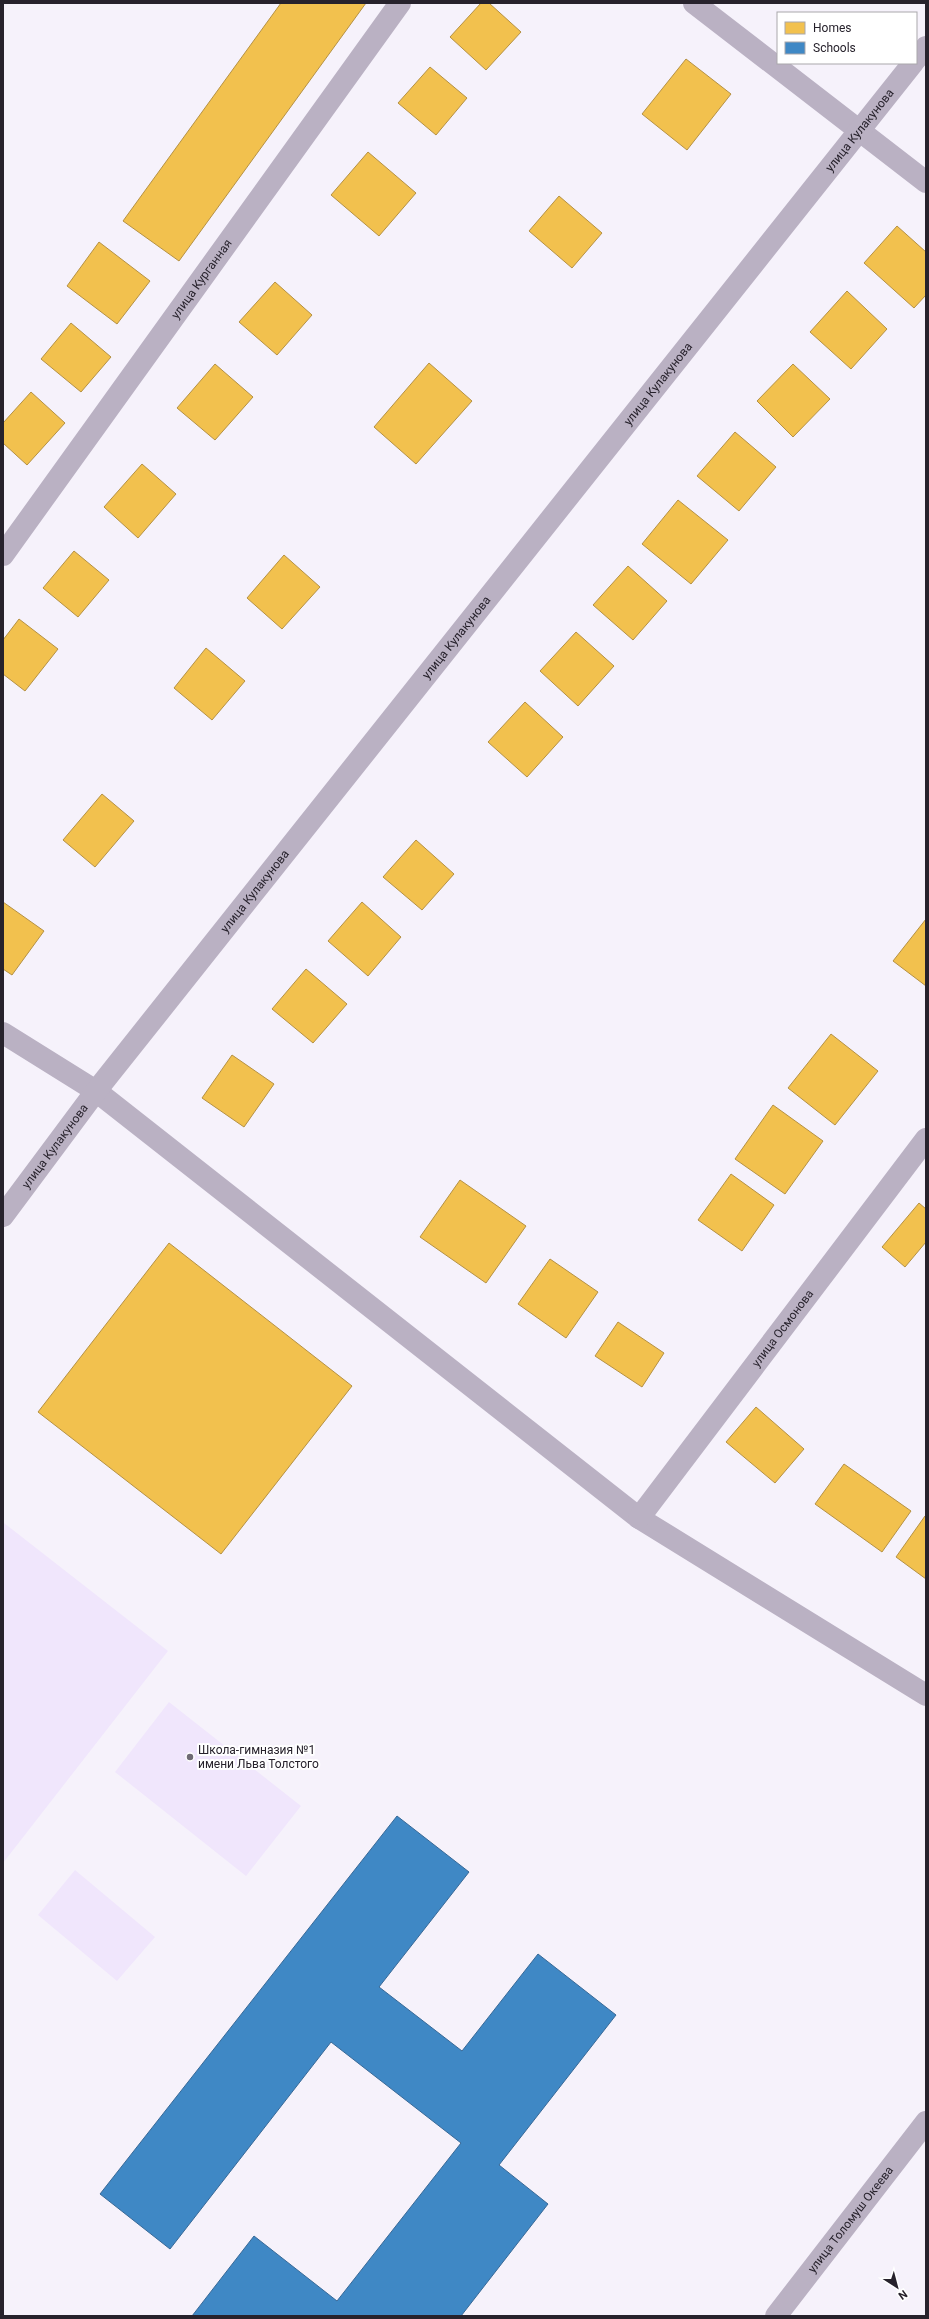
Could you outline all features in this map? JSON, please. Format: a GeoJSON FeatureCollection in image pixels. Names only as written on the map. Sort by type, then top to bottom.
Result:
{"type":"FeatureCollection","features":[{"type":"Feature","properties":{"kind":"street","name":"улица Курганная"},"geometry":{"type":"LineString","coordinates":[[3,555],[400,3]]}},
{"type":"Feature","properties":{"kind":"street"},"geometry":{"type":"LineString","coordinates":[[694,3],[926,182]]}},
{"type":"Feature","properties":{"kind":"street"},"geometry":{"type":"LineString","coordinates":[[917,58],[926,47]]}},
{"type":"Feature","properties":{"kind":"street","name":"улица Кулакунова"},"geometry":{"type":"LineString","coordinates":[[3,1216],[96,1091],[912,64]]}},
{"type":"Feature","properties":{"kind":"street"},"geometry":{"type":"LineString","coordinates":[[3,1033],[96,1091],[639,1518],[926,1695]]}},
{"type":"Feature","properties":{"kind":"street","name":"улица Осмонова"},"geometry":{"type":"LineString","coordinates":[[639,1518],[926,1139]]}},
{"type":"Feature","properties":{"kind":"street","name":"улица Толомуш Океева"},"geometry":{"type":"LineString","coordinates":[[776,2316],[926,2122]]}},
{"type":"Feature","properties":{"kind":"shaded area"},"geometry":{"type":"Polygon","coordinates":[[[4,1523],[168,1651],[3,1863],[3,1524],[4,1523]]]}},
{"type":"Feature","properties":{"kind":"shaded area"},"geometry":{"type":"Polygon","coordinates":[[[169,1702],[301,1806],[246,1876],[115,1772],[169,1702]]]}},
{"type":"Feature","properties":{"kind":"shaded area"},"geometry":{"type":"Polygon","coordinates":[[[75,1870],[155,1937],[117,1981],[38,1915],[75,1870]]]}},
{"type":"Feature","properties":{"kind":"building: Homes"},"geometry":{"type":"Polygon","coordinates":[[[281,3],[366,3],[179,261],[123,221],[281,3]]]}},
{"type":"Feature","properties":{"kind":"building: Homes"},"geometry":{"type":"Polygon","coordinates":[[[481,3],[489,3],[521,32],[486,70],[450,37],[481,3]]]}},
{"type":"Feature","properties":{"kind":"building: Homes"},"geometry":{"type":"Polygon","coordinates":[[[686,59],[731,94],[687,150],[642,114],[686,59]]]}},
{"type":"Feature","properties":{"kind":"building: Homes"},"geometry":{"type":"Polygon","coordinates":[[[430,67],[467,98],[436,135],[398,103],[430,67]]]}},
{"type":"Feature","properties":{"kind":"building: Homes"},"geometry":{"type":"Polygon","coordinates":[[[368,152],[416,193],[379,236],[331,195],[368,152]]]}},
{"type":"Feature","properties":{"kind":"building: Homes"},"geometry":{"type":"Polygon","coordinates":[[[559,196],[602,233],[572,268],[529,231],[559,196]]]}},
{"type":"Feature","properties":{"kind":"building: Homes"},"geometry":{"type":"Polygon","coordinates":[[[897,226],[926,252],[926,295],[914,308],[864,263],[897,226]]]}},
{"type":"Feature","properties":{"kind":"building: Homes"},"geometry":{"type":"Polygon","coordinates":[[[99,242],[150,281],[117,324],[67,286],[99,242]]]}},
{"type":"Feature","properties":{"kind":"building: Homes"},"geometry":{"type":"Polygon","coordinates":[[[275,282],[312,315],[277,355],[239,322],[275,282]]]}},
{"type":"Feature","properties":{"kind":"building: Homes"},"geometry":{"type":"Polygon","coordinates":[[[847,291],[887,329],[851,369],[810,332],[847,291]]]}},
{"type":"Feature","properties":{"kind":"building: Homes"},"geometry":{"type":"Polygon","coordinates":[[[71,323],[111,357],[81,392],[41,359],[71,323]]]}},
{"type":"Feature","properties":{"kind":"building: Homes"},"geometry":{"type":"Polygon","coordinates":[[[429,363],[472,401],[416,464],[374,427],[429,363]]]}},
{"type":"Feature","properties":{"kind":"building: Homes"},"geometry":{"type":"Polygon","coordinates":[[[215,364],[253,397],[215,440],[177,408],[215,364]]]}},
{"type":"Feature","properties":{"kind":"building: Homes"},"geometry":{"type":"Polygon","coordinates":[[[793,364],[830,399],[793,437],[757,401],[793,364]]]}},
{"type":"Feature","properties":{"kind":"building: Homes"},"geometry":{"type":"Polygon","coordinates":[[[31,392],[65,423],[27,465],[3,443],[3,423],[31,392]]]}},
{"type":"Feature","properties":{"kind":"building: Homes"},"geometry":{"type":"Polygon","coordinates":[[[735,432],[776,467],[739,511],[697,476],[735,432]]]}},
{"type":"Feature","properties":{"kind":"building: Homes"},"geometry":{"type":"Polygon","coordinates":[[[142,464],[176,494],[138,538],[104,507],[142,464]]]}},
{"type":"Feature","properties":{"kind":"building: Homes"},"geometry":{"type":"Polygon","coordinates":[[[678,500],[728,540],[691,584],[642,544],[678,500]]]}},
{"type":"Feature","properties":{"kind":"building: Homes"},"geometry":{"type":"Polygon","coordinates":[[[74,551],[109,580],[78,617],[43,588],[74,551]]]}},
{"type":"Feature","properties":{"kind":"building: Homes"},"geometry":{"type":"Polygon","coordinates":[[[284,555],[320,587],[282,629],[247,598],[284,555]]]}},
{"type":"Feature","properties":{"kind":"building: Homes"},"geometry":{"type":"Polygon","coordinates":[[[628,566],[667,601],[633,640],[593,605],[628,566]]]}},
{"type":"Feature","properties":{"kind":"building: Homes"},"geometry":{"type":"Polygon","coordinates":[[[19,619],[58,649],[25,691],[3,674],[3,640],[19,619]]]}},
{"type":"Feature","properties":{"kind":"building: Homes"},"geometry":{"type":"Polygon","coordinates":[[[576,632],[614,666],[578,706],[540,671],[576,632]]]}},
{"type":"Feature","properties":{"kind":"building: Homes"},"geometry":{"type":"Polygon","coordinates":[[[206,648],[245,681],[212,720],[174,688],[206,648]]]}},
{"type":"Feature","properties":{"kind":"building: Homes"},"geometry":{"type":"Polygon","coordinates":[[[525,702],[563,737],[527,777],[488,742],[525,702]]]}},
{"type":"Feature","properties":{"kind":"building: Homes"},"geometry":{"type":"Polygon","coordinates":[[[102,794],[134,821],[95,867],[63,840],[102,794]]]}},
{"type":"Feature","properties":{"kind":"building: Homes"},"geometry":{"type":"Polygon","coordinates":[[[416,840],[454,874],[422,910],[383,877],[416,840]]]}},
{"type":"Feature","properties":{"kind":"building: Homes"},"geometry":{"type":"Polygon","coordinates":[[[3,902],[44,931],[12,975],[3,969],[3,902]]]}},
{"type":"Feature","properties":{"kind":"building: Homes"},"geometry":{"type":"Polygon","coordinates":[[[362,902],[401,937],[368,976],[328,941],[362,902]]]}},
{"type":"Feature","properties":{"kind":"building: Homes"},"geometry":{"type":"Polygon","coordinates":[[[926,919],[926,986],[893,961],[926,919]]]}},
{"type":"Feature","properties":{"kind":"building: Homes"},"geometry":{"type":"Polygon","coordinates":[[[306,969],[347,1004],[313,1043],[272,1009],[306,969]]]}},
{"type":"Feature","properties":{"kind":"building: Homes"},"geometry":{"type":"Polygon","coordinates":[[[831,1034],[878,1071],[835,1125],[788,1088],[831,1034]]]}},
{"type":"Feature","properties":{"kind":"building: Homes"},"geometry":{"type":"Polygon","coordinates":[[[232,1055],[274,1084],[244,1127],[202,1098],[232,1055]]]}},
{"type":"Feature","properties":{"kind":"building: Homes"},"geometry":{"type":"Polygon","coordinates":[[[773,1105],[823,1141],[785,1194],[735,1159],[773,1105]]]}},
{"type":"Feature","properties":{"kind":"building: Homes"},"geometry":{"type":"Polygon","coordinates":[[[731,1174],[774,1205],[742,1251],[698,1220],[731,1174]]]}},
{"type":"Feature","properties":{"kind":"building: Homes"},"geometry":{"type":"Polygon","coordinates":[[[460,1180],[526,1226],[486,1283],[420,1237],[460,1180]]]}},
{"type":"Feature","properties":{"kind":"building: Homes"},"geometry":{"type":"Polygon","coordinates":[[[919,1203],[926,1209],[926,1242],[905,1267],[882,1247],[919,1203]]]}},
{"type":"Feature","properties":{"kind":"building: Homes"},"geometry":{"type":"Polygon","coordinates":[[[169,1243],[352,1386],[221,1554],[38,1412],[169,1243]]]}},
{"type":"Feature","properties":{"kind":"building: Homes"},"geometry":{"type":"Polygon","coordinates":[[[550,1259],[598,1292],[566,1338],[518,1304],[550,1259]]]}},
{"type":"Feature","properties":{"kind":"building: Homes"},"geometry":{"type":"Polygon","coordinates":[[[618,1322],[664,1353],[642,1387],[595,1356],[618,1322]]]}},
{"type":"Feature","properties":{"kind":"building: Homes"},"geometry":{"type":"Polygon","coordinates":[[[756,1407],[804,1449],[775,1483],[726,1442],[756,1407]]]}},
{"type":"Feature","properties":{"kind":"building: Homes"},"geometry":{"type":"Polygon","coordinates":[[[844,1464],[911,1511],[882,1552],[815,1504],[844,1464]]]}},
{"type":"Feature","properties":{"kind":"building: Homes"},"geometry":{"type":"Polygon","coordinates":[[[925,1516],[926,1517],[926,1579],[896,1557],[925,1516]]]}},
{"type":"Feature","properties":{"kind":"building: Schools"},"geometry":{"type":"Polygon","coordinates":[[[397,1816],[469,1872],[379,1987],[462,2051],[538,1954],[616,2015],[499,2165],[548,2204],[461,2316],[192,2316],[254,2236],[337,2301],[461,2143],[331,2042],[170,2249],[100,2194],[397,1816]]]}},
{"type":"Feature","properties":{"kind":"place","name":"Школа-гимназия №1 имени Льва Толстого"},"geometry":{"type":"Point","coordinates":[190,1757]}}]}
